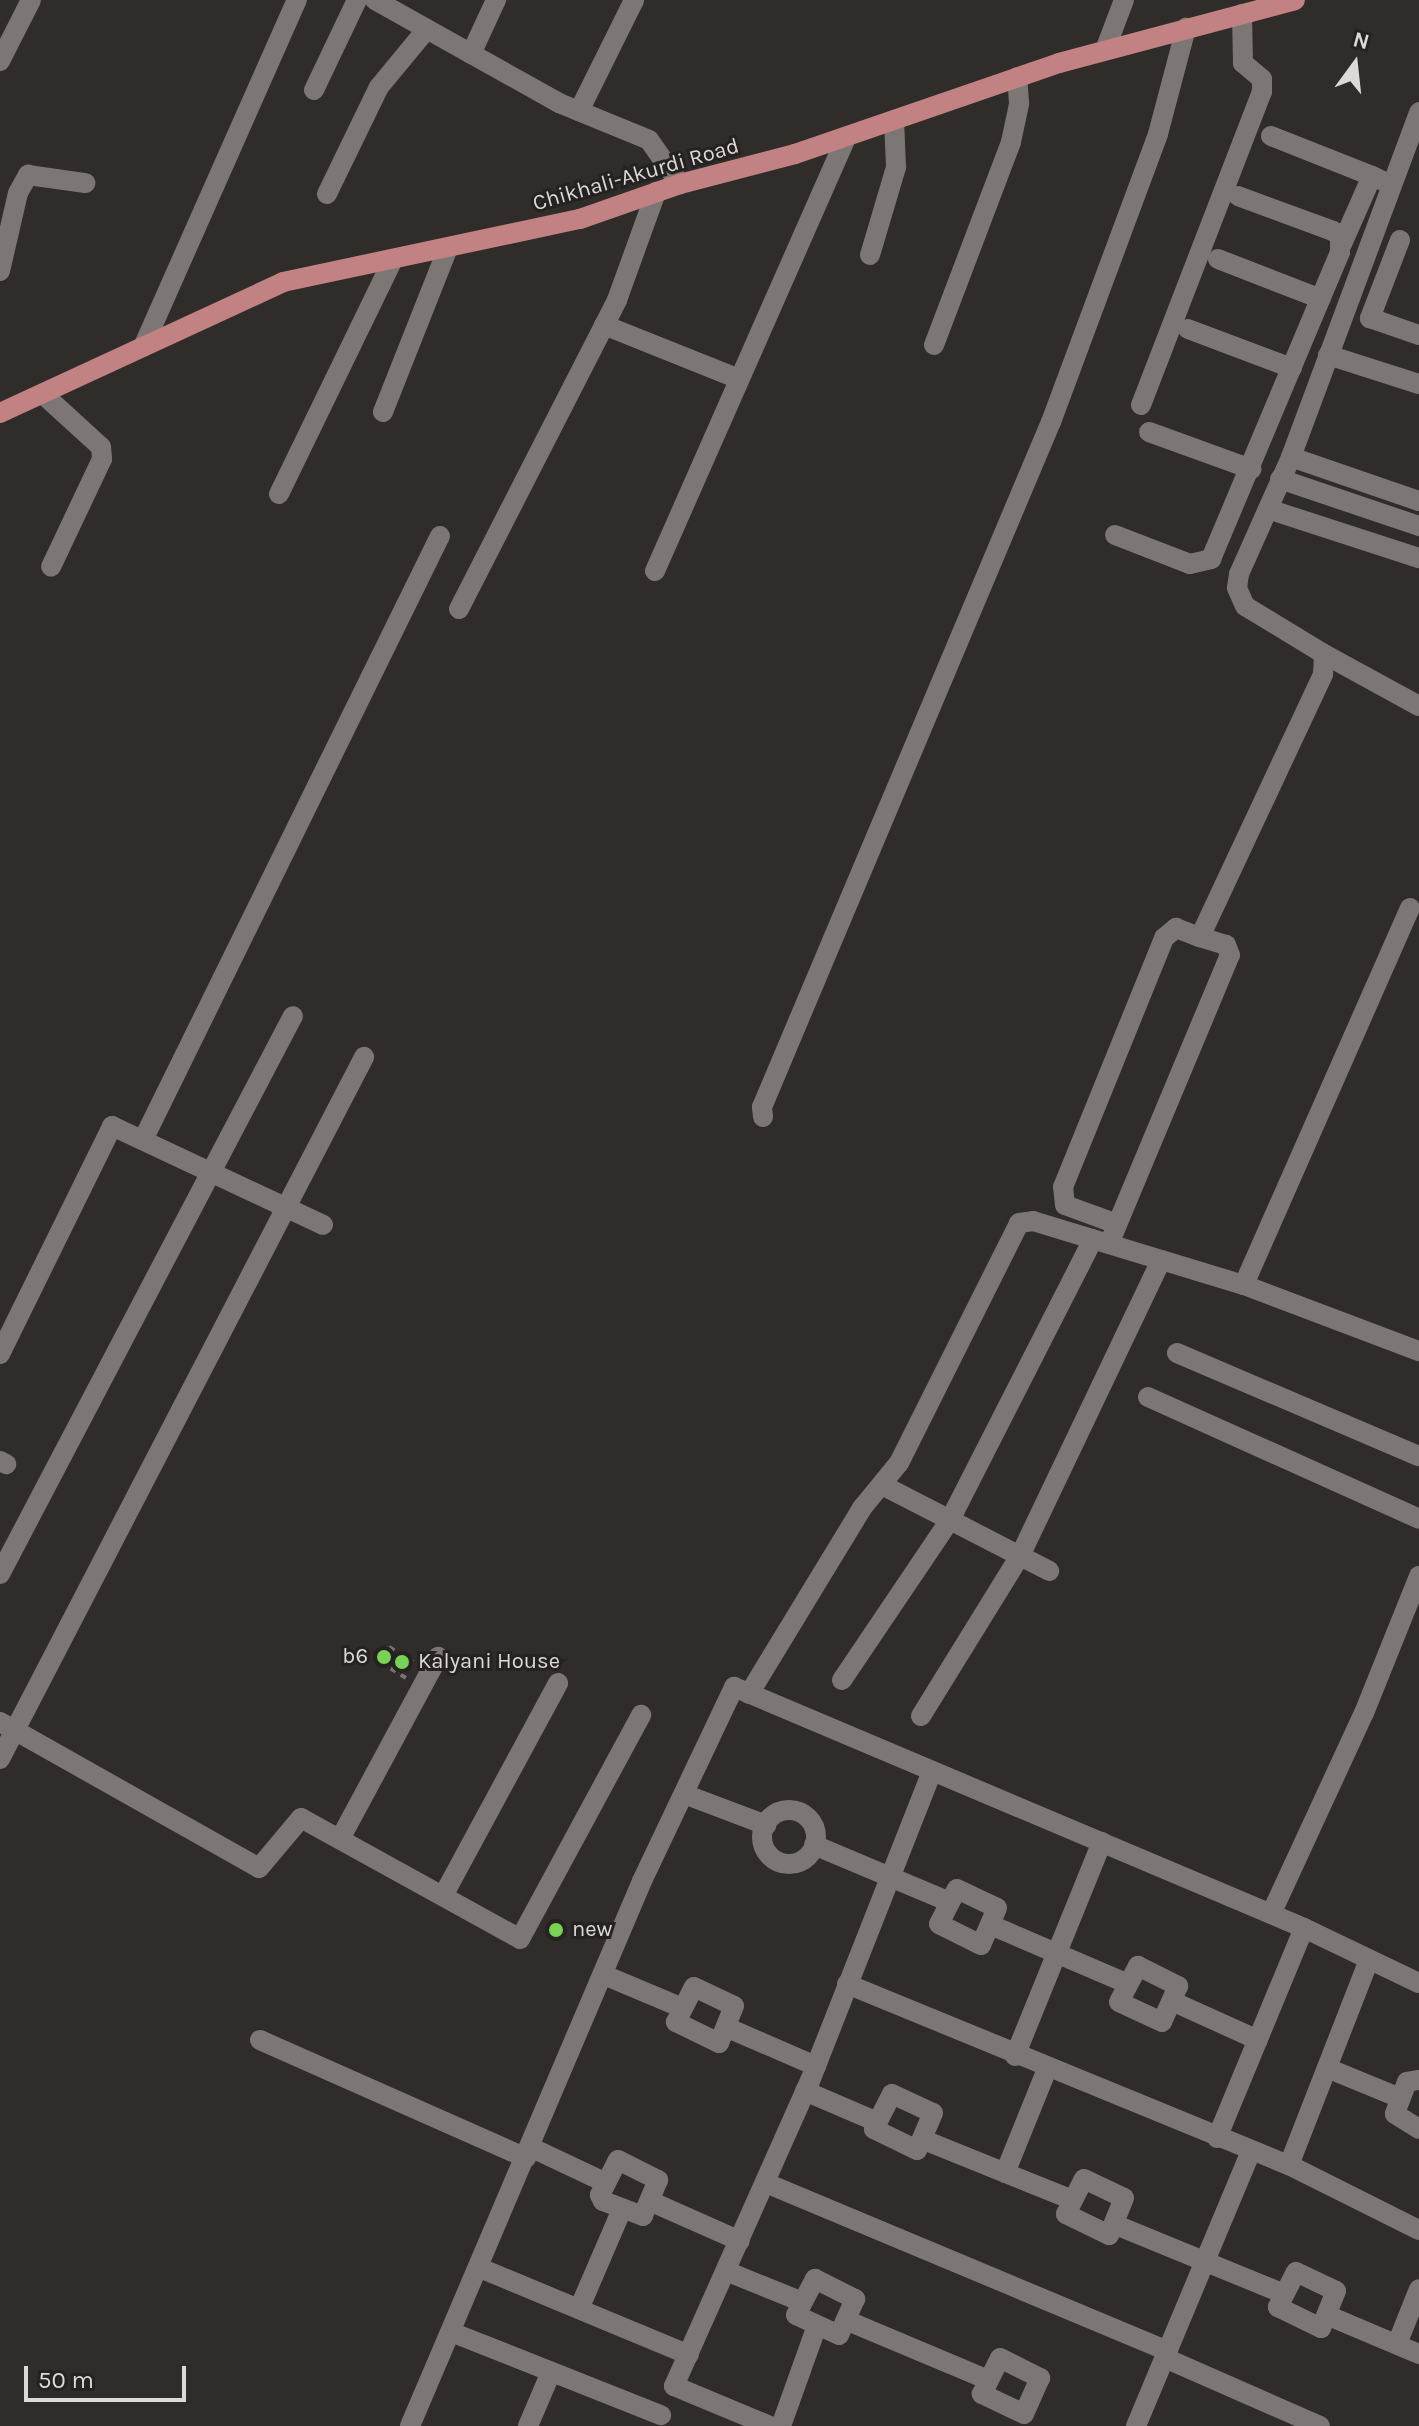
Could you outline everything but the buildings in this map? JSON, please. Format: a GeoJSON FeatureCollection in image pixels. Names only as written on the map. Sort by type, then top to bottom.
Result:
{"type":"FeatureCollection","features":[{"type":"Feature","properties":{"kind":"main road","name":"Chikhali-Akurdi Road"},"geometry":{"type":"LineString","coordinates":[[0,413],[283,282],[447,250],[580,219],[680,184],[846,137],[1017,77],[1105,50],[1252,8],[1295,0]]}},
{"type":"Feature","properties":{"kind":"street"},"geometry":{"type":"LineString","coordinates":[[0,61],[31,0]]}},
{"type":"Feature","properties":{"kind":"street"},"geometry":{"type":"LineString","coordinates":[[143,347],[297,0]]}},
{"type":"Feature","properties":{"kind":"street"},"geometry":{"type":"LineString","coordinates":[[314,90],[357,0]]}},
{"type":"Feature","properties":{"kind":"street"},"geometry":{"type":"LineString","coordinates":[[375,0],[579,111],[649,140],[680,184]]}},
{"type":"Feature","properties":{"kind":"street"},"geometry":{"type":"LineString","coordinates":[[471,54],[496,0]]}},
{"type":"Feature","properties":{"kind":"street"},"geometry":{"type":"LineString","coordinates":[[579,111],[634,0]]}},
{"type":"Feature","properties":{"kind":"street"},"geometry":{"type":"LineString","coordinates":[[1105,50],[1124,0]]}},
{"type":"Feature","properties":{"kind":"street"},"geometry":{"type":"LineString","coordinates":[[1141,405],[1262,92],[1262,79],[1243,63],[1252,8]]}},
{"type":"Feature","properties":{"kind":"street"},"geometry":{"type":"LineString","coordinates":[[763,1117],[762,1107],[1051,422],[1158,134],[1186,28]]}},
{"type":"Feature","properties":{"kind":"street"},"geometry":{"type":"LineString","coordinates":[[327,194],[379,87],[427,29]]}},
{"type":"Feature","properties":{"kind":"street"},"geometry":{"type":"LineString","coordinates":[[934,345],[1011,142],[1019,103],[1017,77]]}},
{"type":"Feature","properties":{"kind":"street"},"geometry":{"type":"LineString","coordinates":[[1419,112],[1291,457],[1237,588],[1245,606],[1419,706]]}},
{"type":"Feature","properties":{"kind":"street"},"geometry":{"type":"LineString","coordinates":[[870,255],[896,167],[894,120]]}},
{"type":"Feature","properties":{"kind":"street"},"geometry":{"type":"LineString","coordinates":[[1271,136],[1392,184]]}},
{"type":"Feature","properties":{"kind":"street"},"geometry":{"type":"LineString","coordinates":[[655,571],[846,137]]}},
{"type":"Feature","properties":{"kind":"street"},"geometry":{"type":"LineString","coordinates":[[0,271],[18,193],[28,175],[85,183]]}},
{"type":"Feature","properties":{"kind":"street"},"geometry":{"type":"LineString","coordinates":[[1115,535],[1203,565],[1219,546],[1372,176]]}},
{"type":"Feature","properties":{"kind":"street"},"geometry":{"type":"LineString","coordinates":[[459,609],[604,325],[637,253],[656,192]]}},
{"type":"Feature","properties":{"kind":"street"},"geometry":{"type":"LineString","coordinates":[[1238,196],[1333,231],[1342,244]]}},
{"type":"Feature","properties":{"kind":"street"},"geometry":{"type":"LineString","coordinates":[[1375,232],[1410,243],[1370,318],[1419,335]]}},
{"type":"Feature","properties":{"kind":"street"},"geometry":{"type":"LineString","coordinates":[[383,412],[447,250]]}},
{"type":"Feature","properties":{"kind":"street"},"geometry":{"type":"LineString","coordinates":[[1218,259],[1321,299]]}},
{"type":"Feature","properties":{"kind":"street"},"geometry":{"type":"LineString","coordinates":[[279,494],[392,261]]}},
{"type":"Feature","properties":{"kind":"street"},"geometry":{"type":"LineString","coordinates":[[604,325],[739,379]]}},
{"type":"Feature","properties":{"kind":"street"},"geometry":{"type":"LineString","coordinates":[[1188,329],[1292,368]]}},
{"type":"Feature","properties":{"kind":"street"},"geometry":{"type":"LineString","coordinates":[[1328,355],[1419,384]]}},
{"type":"Feature","properties":{"kind":"street"},"geometry":{"type":"LineString","coordinates":[[44,395],[101,447],[102,459],[51,567]]}},
{"type":"Feature","properties":{"kind":"street"},"geometry":{"type":"LineString","coordinates":[[1279,400],[1308,411]]}},
{"type":"Feature","properties":{"kind":"street"},"geometry":{"type":"LineString","coordinates":[[1149,432],[1251,469]]}},
{"type":"Feature","properties":{"kind":"street"},"geometry":{"type":"LineString","coordinates":[[1291,457],[1419,501]]}},
{"type":"Feature","properties":{"kind":"street"},"geometry":{"type":"LineString","coordinates":[[1280,479],[1419,526]]}},
{"type":"Feature","properties":{"kind":"street"},"geometry":{"type":"LineString","coordinates":[[1268,509],[1419,558]]}},
{"type":"Feature","properties":{"kind":"street"},"geometry":{"type":"LineString","coordinates":[[143,1140],[440,536]]}},
{"type":"Feature","properties":{"kind":"street"},"geometry":{"type":"LineString","coordinates":[[1200,937],[1323,674],[1324,654]]}},
{"type":"Feature","properties":{"kind":"street"},"geometry":{"type":"LineString","coordinates":[[1244,1285],[1410,908]]}},
{"type":"Feature","properties":{"kind":"street"},"geometry":{"type":"LineString","coordinates":[[842,1680],[950,1520],[1101,1242],[1117,1224],[1230,955],[1226,945],[1176,928],[1164,938],[1063,1187],[1065,1205],[1117,1224]]}},
{"type":"Feature","properties":{"kind":"street"},"geometry":{"type":"LineString","coordinates":[[0,1574],[293,1016]]}},
{"type":"Feature","properties":{"kind":"street"},"geometry":{"type":"LineString","coordinates":[[0,1759],[7,1726],[364,1057]]}},
{"type":"Feature","properties":{"kind":"street"},"geometry":{"type":"LineString","coordinates":[[0,1354],[112,1126],[323,1225]]}},
{"type":"Feature","properties":{"kind":"street"},"geometry":{"type":"LineString","coordinates":[[749,1694],[862,1508],[899,1463],[1019,1223],[1033,1221],[1244,1285],[1419,1351]]}},
{"type":"Feature","properties":{"kind":"street"},"geometry":{"type":"LineString","coordinates":[[921,1716],[1020,1556],[1161,1260]]}},
{"type":"Feature","properties":{"kind":"street"},"geometry":{"type":"LineString","coordinates":[[1177,1353],[1419,1456]]}},
{"type":"Feature","properties":{"kind":"street"},"geometry":{"type":"LineString","coordinates":[[1148,1397],[1419,1519]]}},
{"type":"Feature","properties":{"kind":"street"},"geometry":{"type":"LineString","coordinates":[[882,1485],[1049,1571]]}},
{"type":"Feature","properties":{"kind":"street"},"geometry":{"type":"LineString","coordinates":[[1271,1914],[1364,1713],[1419,1576]]}},
{"type":"Feature","properties":{"kind":"street"},"geometry":{"type":"LineString","coordinates":[[340,1839],[432,1664]]}},
{"type":"Feature","properties":{"kind":"street"},"geometry":{"type":"LineString","coordinates":[[443,1896],[558,1683]]}},
{"type":"Feature","properties":{"kind":"street"},"geometry":{"type":"LineString","coordinates":[[410,2426],[604,1975],[734,1687],[1304,1928],[1368,1962],[1419,1983]]}},
{"type":"Feature","properties":{"kind":"street"},"geometry":{"type":"LineString","coordinates":[[7,1726],[259,1868],[301,1818],[520,1939],[641,1715]]}},
{"type":"Feature","properties":{"kind":"street"},"geometry":{"type":"LineString","coordinates":[[451,2332],[551,2372],[659,2421],[816,2066],[932,1771]]}},
{"type":"Feature","properties":{"kind":"street"},"geometry":{"type":"LineString","coordinates":[[684,1794],[766,1825]]}},
{"type":"Feature","properties":{"kind":"street"},"geometry":{"type":"LineString","coordinates":[[783,1809],[818,1828],[814,1845],[806,1862],[797,1865],[763,1849],[766,1825],[772,1812],[783,1809]]}},
{"type":"Feature","properties":{"kind":"street"},"geometry":{"type":"LineString","coordinates":[[1015,2056],[1102,1842]]}},
{"type":"Feature","properties":{"kind":"street"},"geometry":{"type":"LineString","coordinates":[[814,1845],[947,1901]]}},
{"type":"Feature","properties":{"kind":"street"},"geometry":{"type":"LineString","coordinates":[[957,1889],[993,1903],[998,1914],[993,1926],[981,1945],[942,1930],[940,1915],[957,1889]]}},
{"type":"Feature","properties":{"kind":"street"},"geometry":{"type":"LineString","coordinates":[[993,1926],[1126,1983]]}},
{"type":"Feature","properties":{"kind":"street"},"geometry":{"type":"LineString","coordinates":[[1217,2138],[1304,1928]]}},
{"type":"Feature","properties":{"kind":"street"},"geometry":{"type":"LineString","coordinates":[[1289,2165],[1368,1962]]}},
{"type":"Feature","properties":{"kind":"street"},"geometry":{"type":"LineString","coordinates":[[1142,1967],[1174,1981],[1179,1992],[1174,2002],[1166,2020],[1157,2022],[1123,2007],[1126,1983],[1132,1970],[1142,1967]]}},
{"type":"Feature","properties":{"kind":"street"},"geometry":{"type":"LineString","coordinates":[[604,1975],[680,2007]]}},
{"type":"Feature","properties":{"kind":"street"},"geometry":{"type":"LineString","coordinates":[[847,1984],[1015,2056],[1289,2165],[1419,2230]]}},
{"type":"Feature","properties":{"kind":"street"},"geometry":{"type":"LineString","coordinates":[[699,1987],[734,2006],[722,2041],[714,2043],[679,2028],[680,2007],[688,1990],[699,1987]]}},
{"type":"Feature","properties":{"kind":"street"},"geometry":{"type":"LineString","coordinates":[[1174,2002],[1258,2040]]}},
{"type":"Feature","properties":{"kind":"street"},"geometry":{"type":"LineString","coordinates":[[728,2028],[816,2066]]}},
{"type":"Feature","properties":{"kind":"street"},"geometry":{"type":"LineString","coordinates":[[260,2040],[604,2182]]}},
{"type":"Feature","properties":{"kind":"street"},"geometry":{"type":"LineString","coordinates":[[1327,2068],[1400,2098]]}},
{"type":"Feature","properties":{"kind":"street"},"geometry":{"type":"LineString","coordinates":[[1005,2173],[1047,2069]]}},
{"type":"Feature","properties":{"kind":"street"},"geometry":{"type":"LineString","coordinates":[[1419,2080],[1407,2082],[1400,2098],[1398,2120],[1419,2129]]}},
{"type":"Feature","properties":{"kind":"street"},"geometry":{"type":"LineString","coordinates":[[805,2091],[875,2121]]}},
{"type":"Feature","properties":{"kind":"street"},"geometry":{"type":"LineString","coordinates":[[898,2095],[933,2113],[924,2140],[912,2150],[877,2135],[875,2121],[887,2097],[898,2095]]}},
{"type":"Feature","properties":{"kind":"street"},"geometry":{"type":"LineString","coordinates":[[924,2140],[1070,2199]]}},
{"type":"Feature","properties":{"kind":"street"},"geometry":{"type":"LineString","coordinates":[[1136,2426],[1251,2151]]}},
{"type":"Feature","properties":{"kind":"street"},"geometry":{"type":"LineString","coordinates":[[623,2161],[658,2180],[652,2202],[643,2216],[603,2201],[604,2182],[613,2164],[623,2161]]}},
{"type":"Feature","properties":{"kind":"street"},"geometry":{"type":"LineString","coordinates":[[1084,2179],[1120,2194],[1125,2204],[1116,2225],[1104,2235],[1069,2220],[1070,2199],[1084,2179]]}},
{"type":"Feature","properties":{"kind":"street"},"geometry":{"type":"LineString","coordinates":[[766,2183],[1167,2354],[1320,2426]]}},
{"type":"Feature","properties":{"kind":"street"},"geometry":{"type":"LineString","coordinates":[[652,2202],[740,2241]]}},
{"type":"Feature","properties":{"kind":"street"},"geometry":{"type":"LineString","coordinates":[[579,2309],[622,2209]]}},
{"type":"Feature","properties":{"kind":"street"},"geometry":{"type":"LineString","coordinates":[[1116,2225],[1282,2293]]}},
{"type":"Feature","properties":{"kind":"street"},"geometry":{"type":"LineString","coordinates":[[480,2268],[689,2355]]}},
{"type":"Feature","properties":{"kind":"street"},"geometry":{"type":"LineString","coordinates":[[726,2271],[800,2301]]}},
{"type":"Feature","properties":{"kind":"street"},"geometry":{"type":"LineString","coordinates":[[1296,2272],[1332,2287],[1337,2297],[1329,2316],[1325,2326],[1316,2328],[1281,2313],[1282,2293],[1296,2272]]}},
{"type":"Feature","properties":{"kind":"street"},"geometry":{"type":"LineString","coordinates":[[819,2280],[855,2299],[848,2321],[839,2335],[799,2320],[800,2301],[809,2283],[819,2280]]}},
{"type":"Feature","properties":{"kind":"street"},"geometry":{"type":"LineString","coordinates":[[1397,2344],[1419,2289]]}},
{"type":"Feature","properties":{"kind":"street"},"geometry":{"type":"LineString","coordinates":[[1329,2316],[1419,2354]]}},
{"type":"Feature","properties":{"kind":"street"},"geometry":{"type":"LineString","coordinates":[[848,2321],[986,2379]]}},
{"type":"Feature","properties":{"kind":"street"},"geometry":{"type":"LineString","coordinates":[[781,2426],[816,2328]]}},
{"type":"Feature","properties":{"kind":"street"},"geometry":{"type":"LineString","coordinates":[[1000,2358],[1036,2373],[1041,2384],[1026,2420],[985,2399],[986,2379],[1000,2358]]}},
{"type":"Feature","properties":{"kind":"street"},"geometry":{"type":"LineString","coordinates":[[528,2426],[551,2372]]}},
{"type":"Feature","properties":{"kind":"street"},"geometry":{"type":"LineString","coordinates":[[674,2386],[770,2426]]}},
{"type":"Feature","properties":{"kind":"path"},"geometry":{"type":"LineString","coordinates":[[415,1682],[379,1661],[387,1654],[389,1647],[432,1664]]}},
{"type":"Feature","properties":{"kind":"path"},"geometry":{"type":"LineString","coordinates":[[387,1654],[417,1672],[421,1665],[393,1648],[385,1662],[415,1682]]}},
{"type":"Feature","properties":{"kind":"path"},"geometry":{"type":"LineString","coordinates":[[387,1654],[416,1674],[415,1682]]}},
{"type":"Feature","properties":{"kind":"place","name":"b6"},"geometry":{"type":"Point","coordinates":[384,1657]}},
{"type":"Feature","properties":{"kind":"place","name":"Kalyani House"},"geometry":{"type":"Point","coordinates":[402,1662]}},
{"type":"Feature","properties":{"kind":"place","name":"new"},"geometry":{"type":"Point","coordinates":[556,1930]}}]}
